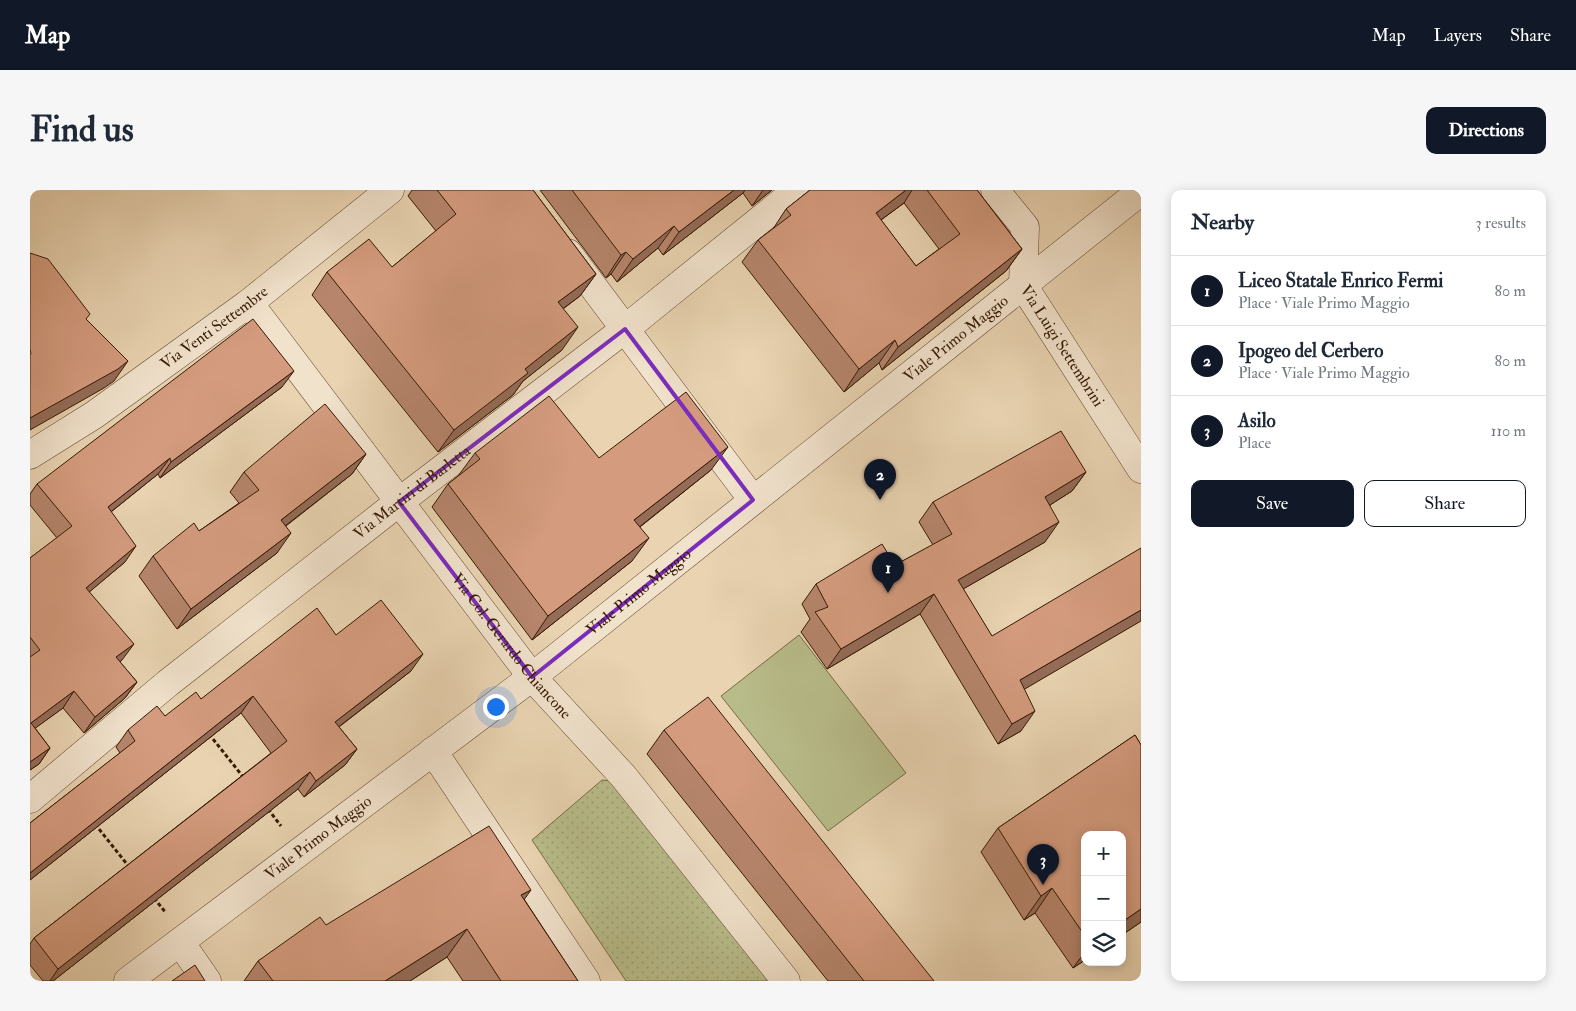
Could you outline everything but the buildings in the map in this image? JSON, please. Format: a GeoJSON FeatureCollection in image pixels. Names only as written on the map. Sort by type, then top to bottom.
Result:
{"type":"FeatureCollection","features":[{"type":"Feature","properties":{"kind":"street","name":"Via Venti Settembre"},"geometry":{"type":"LineString","coordinates":[[30,455],[94,416],[249,303],[390,190]]}},
{"type":"Feature","properties":{"kind":"street","name":"Via Martiri di Barletta"},"geometry":{"type":"LineString","coordinates":[[30,799],[168,683],[399,502],[625,329],[797,190]]}},
{"type":"Feature","properties":{"kind":"street","name":"Via Luigi Settembrini"},"geometry":{"type":"LineString","coordinates":[[995,190],[1025,227],[1023,285],[1141,469]]}},
{"type":"Feature","properties":{"kind":"street","name":"Viale Primo Maggio"},"geometry":{"type":"LineString","coordinates":[[128,981],[532,677],[1141,191]]}},
{"type":"Feature","properties":{"kind":"street"},"geometry":{"type":"LineString","coordinates":[[555,236],[753,500]]}},
{"type":"Feature","properties":{"kind":"street","name":"Via Col. Gerardo Chiancone"},"geometry":{"type":"LineString","coordinates":[[249,303],[532,677],[624,777],[786,981]]}},
{"type":"Feature","properties":{"kind":"street"},"geometry":{"type":"LineString","coordinates":[[433,751],[586,981]]}},
{"type":"Feature","properties":{"kind":"street"},"geometry":{"type":"LineString","coordinates":[[183,940],[207,981]]}},
{"type":"Feature","properties":{"kind":"path"},"geometry":{"type":"LineString","coordinates":[[205,729],[245,779]]}},
{"type":"Feature","properties":{"kind":"path"},"geometry":{"type":"LineString","coordinates":[[267,808],[301,852]]}},
{"type":"Feature","properties":{"kind":"path"},"geometry":{"type":"LineString","coordinates":[[95,823],[131,869]]}},
{"type":"Feature","properties":{"kind":"path"},"geometry":{"type":"LineString","coordinates":[[149,892],[183,940]]}},
{"type":"Feature","properties":{"kind":"highlighted area"},"geometry":{"type":"Polygon","coordinates":[[[625,329],[753,500],[532,677],[399,502],[625,329]]]}},
{"type":"Feature","properties":{"kind":"green space"},"geometry":{"type":"Polygon","coordinates":[[[799,635],[906,773],[828,831],[721,696],[799,635]]]}},
{"type":"Feature","properties":{"kind":"green space"},"geometry":{"type":"Polygon","coordinates":[[[602,780],[612,781],[770,981],[626,981],[532,840],[602,780]]]}},
{"type":"Feature","properties":{"kind":"place","name":"Ipogeo del Cerbero"},"geometry":{"type":"Point","coordinates":[880,500]}},
{"type":"Feature","properties":{"kind":"place","name":"Liceo Statale Enrico Fermi"},"geometry":{"type":"Point","coordinates":[888,593]}},
{"type":"Feature","properties":{"kind":"place","name":"Asilo"},"geometry":{"type":"Point","coordinates":[1043,885]}}]}
